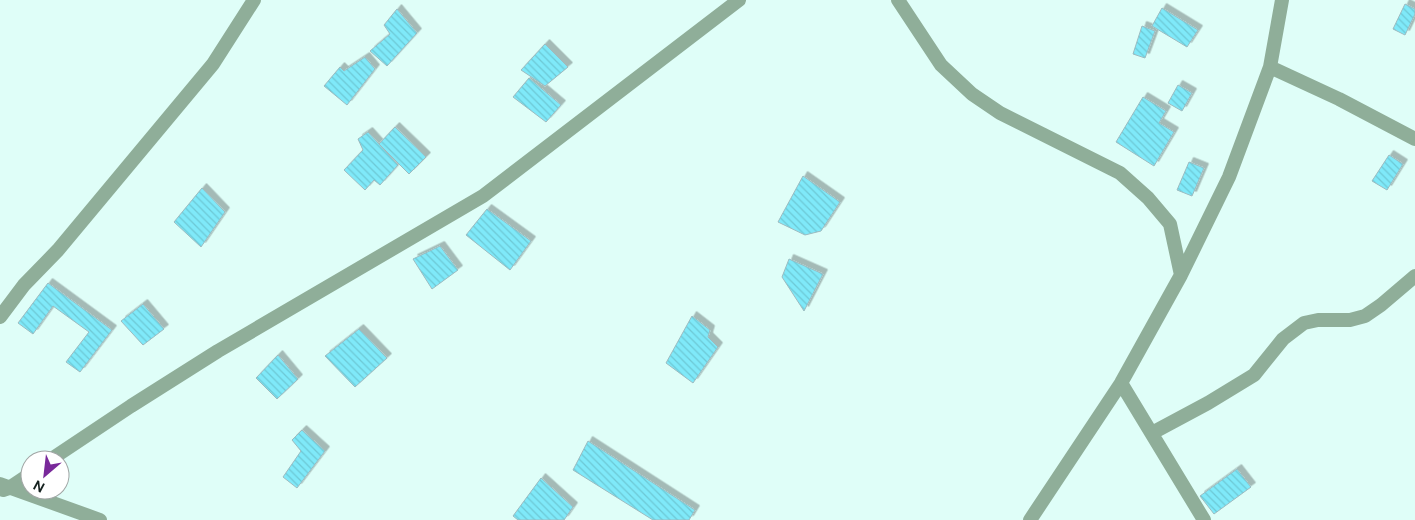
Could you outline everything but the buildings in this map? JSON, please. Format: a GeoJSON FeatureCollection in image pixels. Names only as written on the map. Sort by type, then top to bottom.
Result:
{"type":"FeatureCollection","features":[{"type":"Feature","properties":{"kind":"street"},"geometry":{"type":"LineString","coordinates":[[0,317],[24,285],[58,250],[213,64],[254,0]]}},
{"type":"Feature","properties":{"kind":"street"},"geometry":{"type":"LineString","coordinates":[[65,450],[218,352],[482,196],[738,0]]}},
{"type":"Feature","properties":{"kind":"street"},"geometry":{"type":"LineString","coordinates":[[898,0],[941,64],[972,94],[1000,113],[1120,173],[1148,198],[1170,224],[1181,274]]}},
{"type":"Feature","properties":{"kind":"street"},"geometry":{"type":"LineString","coordinates":[[1030,520],[1121,382],[1181,274],[1229,177],[1270,67],[1282,0]]}},
{"type":"Feature","properties":{"kind":"street"},"geometry":{"type":"LineString","coordinates":[[1270,67],[1339,99],[1415,139]]}},
{"type":"Feature","properties":{"kind":"street"},"geometry":{"type":"LineString","coordinates":[[1152,433],[1208,403],[1254,375],[1283,339],[1304,323],[1318,320],[1350,320],[1365,316],[1415,276]]}},
{"type":"Feature","properties":{"kind":"street"},"geometry":{"type":"LineString","coordinates":[[1121,382],[1204,520]]}},
{"type":"Feature","properties":{"kind":"street"},"geometry":{"type":"LineString","coordinates":[[3,488],[20,479]]}},
{"type":"Feature","properties":{"kind":"street"},"geometry":{"type":"LineString","coordinates":[[3,488],[100,520]]}}]}
